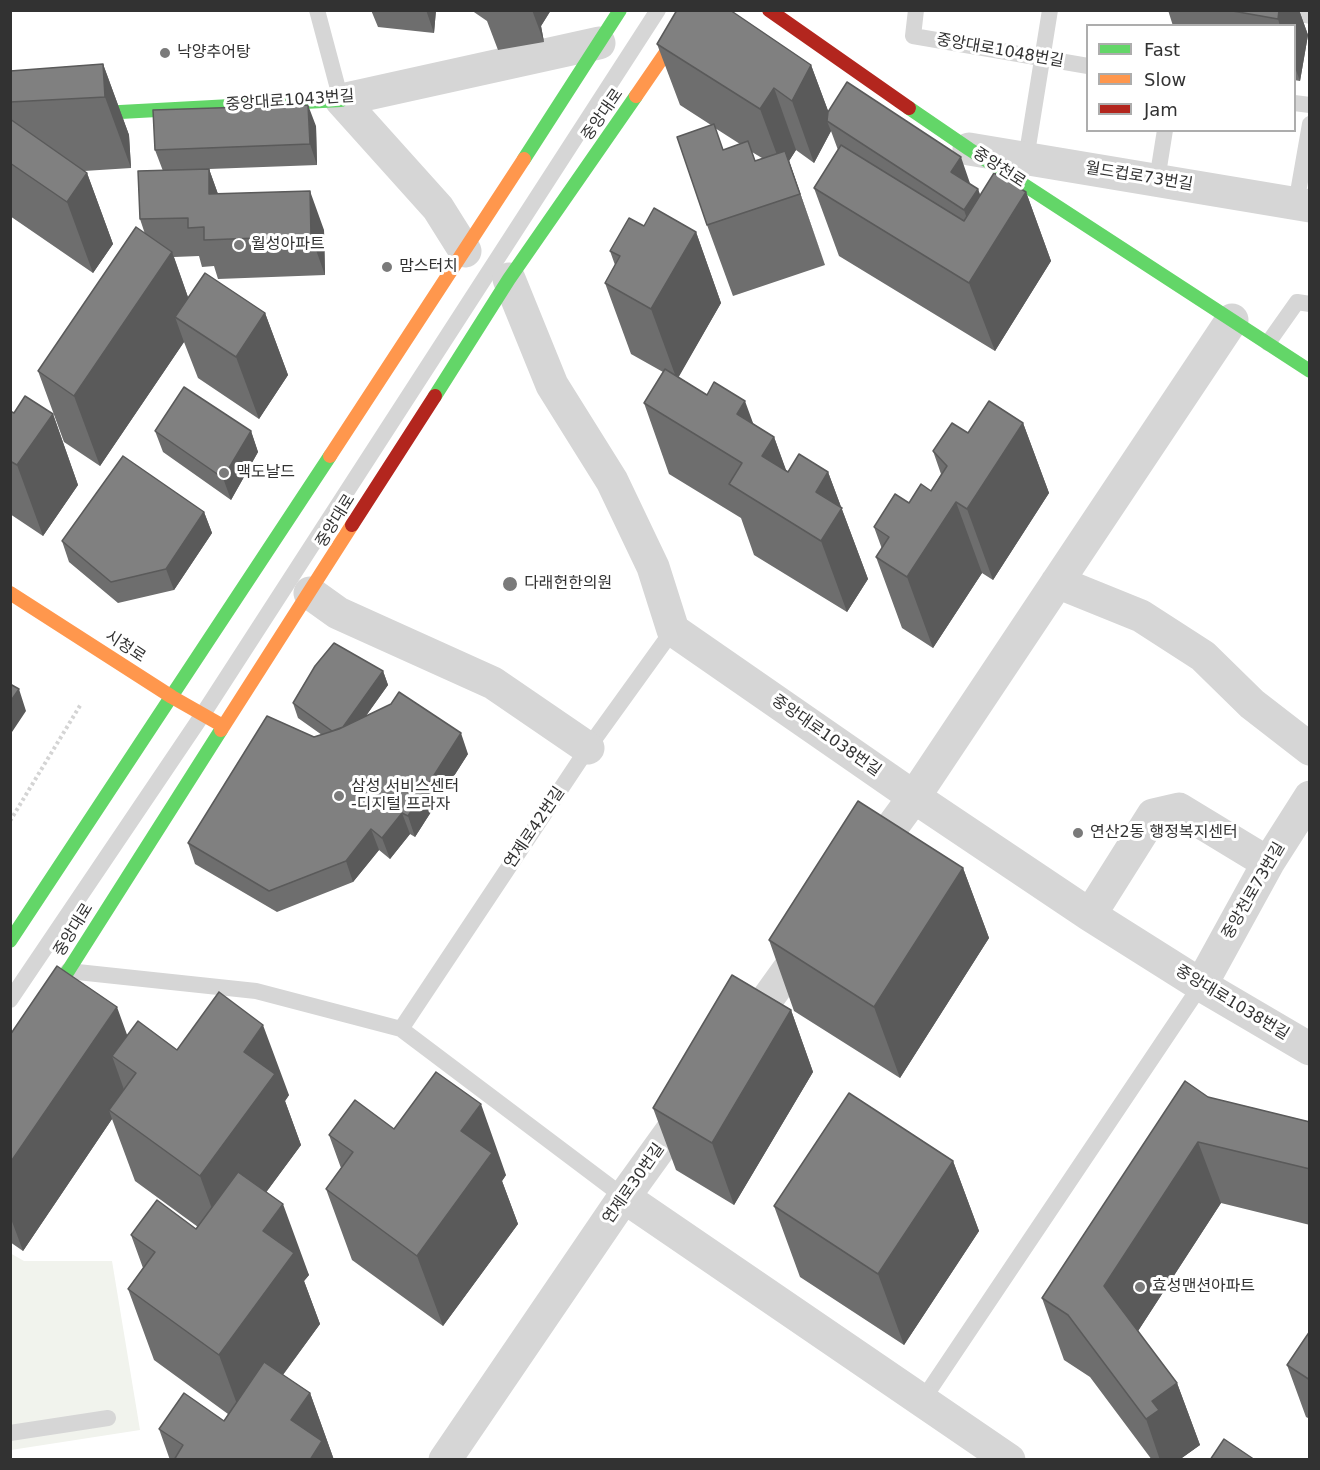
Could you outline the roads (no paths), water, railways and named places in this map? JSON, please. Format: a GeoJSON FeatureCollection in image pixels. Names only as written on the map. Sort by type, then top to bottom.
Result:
{"type":"FeatureCollection","features":[{"type":"Feature","properties":{"kind":"main road"},"geometry":{"type":"LineString","coordinates":[[10,941],[465,251],[620,10]]}},
{"type":"Feature","properties":{"kind":"main road","name":"중앙대로"},"geometry":{"type":"LineString","coordinates":[[10,1054],[68,970],[509,279],[696,10]]}},
{"type":"Feature","properties":{"kind":"main road","name":"중앙천로"},"geometry":{"type":"LineString","coordinates":[[769,10],[969,149],[1310,371]]}},
{"type":"Feature","properties":{"kind":"main road","name":"중앙대로1043번길"},"geometry":{"type":"LineString","coordinates":[[10,118],[341,100]]}},
{"type":"Feature","properties":{"kind":"main road","name":"시청로"},"geometry":{"type":"LineString","coordinates":[[10,593],[172,697],[223,726]]}},
{"type":"Feature","properties":{"kind":"street","name":"중앙대로1043번길"},"geometry":{"type":"LineString","coordinates":[[341,100],[599,42]]}},
{"type":"Feature","properties":{"kind":"street"},"geometry":{"type":"LineString","coordinates":[[341,100],[438,208],[465,251]]}},
{"type":"Feature","properties":{"kind":"street","name":"월드컵로73번길"},"geometry":{"type":"LineString","coordinates":[[969,149],[1303,205]]}},
{"type":"Feature","properties":{"kind":"street"},"geometry":{"type":"LineString","coordinates":[[509,279],[552,385],[612,481],[653,567],[673,630]]}},
{"type":"Feature","properties":{"kind":"street"},"geometry":{"type":"LineString","coordinates":[[852,883],[914,797],[1232,320]]}},
{"type":"Feature","properties":{"kind":"street"},"geometry":{"type":"LineString","coordinates":[[1057,582],[1141,616],[1203,656],[1252,704],[1310,749]]}},
{"type":"Feature","properties":{"kind":"street"},"geometry":{"type":"LineString","coordinates":[[310,593],[338,613],[493,683],[588,748]]}},
{"type":"Feature","properties":{"kind":"street","name":"중앙대로1038번길"},"geometry":{"type":"LineString","coordinates":[[673,630],[914,797],[1090,915],[1201,986],[1310,1048]]}},
{"type":"Feature","properties":{"kind":"street","name":"중앙천로73번길"},"geometry":{"type":"LineString","coordinates":[[1201,986],[1268,863],[1310,797]]}},
{"type":"Feature","properties":{"kind":"street"},"geometry":{"type":"LineString","coordinates":[[1090,915],[1153,815],[1179,809],[1268,863]]}},
{"type":"Feature","properties":{"kind":"street"},"geometry":{"type":"LineString","coordinates":[[727,1054],[824,921]]}},
{"type":"Feature","properties":{"kind":"street","name":"연제로30번길"},"geometry":{"type":"LineString","coordinates":[[445,1460],[624,1197],[706,1083]]}},
{"type":"Feature","properties":{"kind":"street"},"geometry":{"type":"LineString","coordinates":[[624,1197],[1009,1460]]}},
{"type":"Feature","properties":{"kind":"lane"},"geometry":{"type":"LineString","coordinates":[[317,10],[341,100]]}},
{"type":"Feature","properties":{"kind":"lane"},"geometry":{"type":"LineString","coordinates":[[10,1000],[203,714],[658,10]]}},
{"type":"Feature","properties":{"kind":"lane","name":"중앙대로1048번길"},"geometry":{"type":"LineString","coordinates":[[916,10],[913,36],[1086,66]]}},
{"type":"Feature","properties":{"kind":"lane"},"geometry":{"type":"LineString","coordinates":[[1026,159],[1050,10]]}},
{"type":"Feature","properties":{"kind":"lane"},"geometry":{"type":"LineString","coordinates":[[1278,10],[1310,16]]}},
{"type":"Feature","properties":{"kind":"lane"},"geometry":{"type":"LineString","coordinates":[[1303,205],[1310,123]]}},
{"type":"Feature","properties":{"kind":"lane"},"geometry":{"type":"LineString","coordinates":[[1157,180],[1165,132]]}},
{"type":"Feature","properties":{"kind":"lane"},"geometry":{"type":"LineString","coordinates":[[1268,343],[1297,302],[1310,304]]}},
{"type":"Feature","properties":{"kind":"lane","name":"연제로42번길"},"geometry":{"type":"LineString","coordinates":[[401,1029],[588,748],[673,630]]}},
{"type":"Feature","properties":{"kind":"lane"},"geometry":{"type":"LineString","coordinates":[[68,970],[256,991],[401,1029],[624,1197]]}},
{"type":"Feature","properties":{"kind":"lane"},"geometry":{"type":"LineString","coordinates":[[922,1401],[1201,986]]}},
{"type":"Feature","properties":{"kind":"lane"},"geometry":{"type":"LineString","coordinates":[[10,1433],[108,1418]]}},
{"type":"Feature","properties":{"kind":"place","name":"낙양추어탕"},"geometry":{"type":"Point","coordinates":[165,53]}},
{"type":"Feature","properties":{"kind":"place","name":"월성아파트"},"geometry":{"type":"Point","coordinates":[239,245]}},
{"type":"Feature","properties":{"kind":"place","name":"맘스터치"},"geometry":{"type":"Point","coordinates":[387,267]}},
{"type":"Feature","properties":{"kind":"place","name":"맥도날드"},"geometry":{"type":"Point","coordinates":[224,473]}},
{"type":"Feature","properties":{"kind":"place","name":"다래헌한의원"},"geometry":{"type":"Point","coordinates":[510,584]}},
{"type":"Feature","properties":{"kind":"place","name":"삼성 서비스센터 -디지털 프라자"},"geometry":{"type":"Point","coordinates":[339,796]}},
{"type":"Feature","properties":{"kind":"place","name":"연산2동 행정복지센터"},"geometry":{"type":"Point","coordinates":[1078,833]}},
{"type":"Feature","properties":{"kind":"place","name":"효성맨션아파트"},"geometry":{"type":"Point","coordinates":[1140,1287]}}]}
